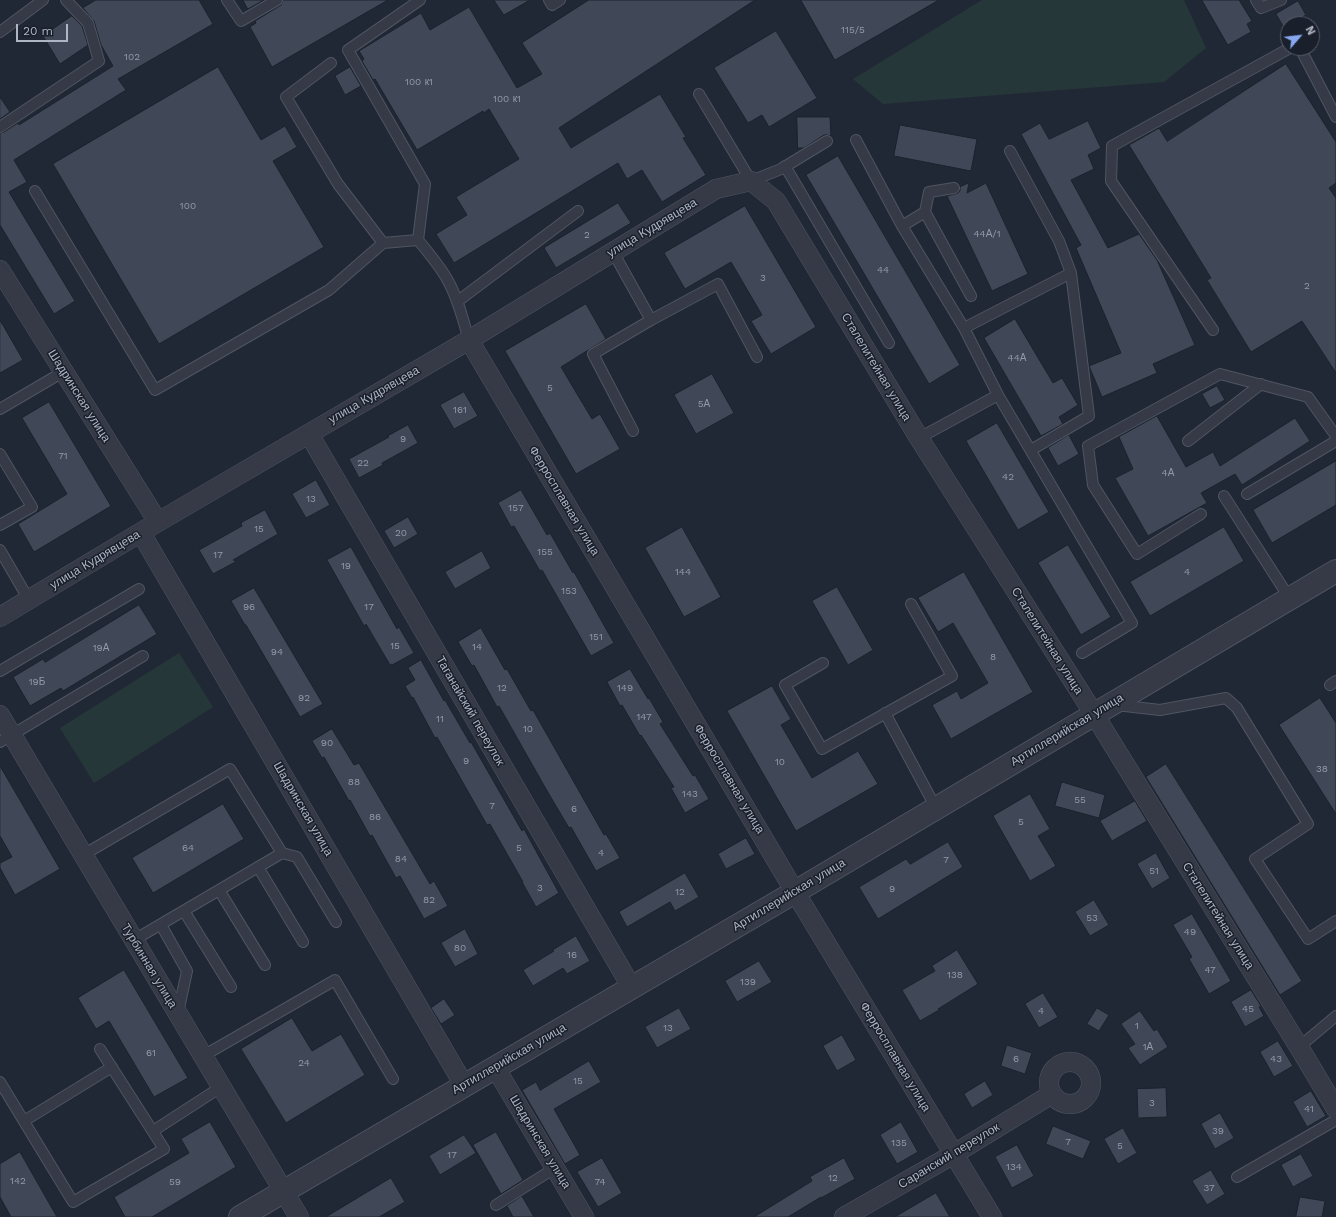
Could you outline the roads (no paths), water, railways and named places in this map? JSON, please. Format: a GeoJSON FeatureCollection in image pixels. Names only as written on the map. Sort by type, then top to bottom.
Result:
{"type":"FeatureCollection","features":[{"type":"Feature","properties":{"kind":"street","name":"улица Кудрявцева"},"geometry":{"type":"LineString","coordinates":[[0,617],[158,522],[469,340],[716,189],[751,181]]}},
{"type":"Feature","properties":{"kind":"street","name":"Сталелитейная улица"},"geometry":{"type":"LineString","coordinates":[[751,181],[776,201],[919,438],[1102,709],[1336,1109]]}},
{"type":"Feature","properties":{"kind":"street","name":"Шадринская улица"},"geometry":{"type":"LineString","coordinates":[[0,270],[158,522]]}},
{"type":"Feature","properties":{"kind":"street","name":"Ферросплавная улица"},"geometry":{"type":"LineString","coordinates":[[469,340],[795,892],[992,1217]]}},
{"type":"Feature","properties":{"kind":"street","name":"Таганайский переулок"},"geometry":{"type":"LineString","coordinates":[[309,434],[632,988]]}},
{"type":"Feature","properties":{"kind":"street","name":"Шадринская улица"},"geometry":{"type":"LineString","coordinates":[[141,533],[464,1085]]}},
{"type":"Feature","properties":{"kind":"street","name":"Артиллерийская улица"},"geometry":{"type":"LineString","coordinates":[[240,1217],[795,892],[1336,571]]}},
{"type":"Feature","properties":{"kind":"street","name":"Турбинная улица"},"geometry":{"type":"LineString","coordinates":[[0,716],[6,739],[83,855],[299,1217]]}},
{"type":"Feature","properties":{"kind":"street","name":"Шадринская улица"},"geometry":{"type":"LineString","coordinates":[[495,1067],[584,1217]]}},
{"type":"Feature","properties":{"kind":"street","name":"Саранский переулок"},"geometry":{"type":"LineString","coordinates":[[844,1217],[954,1154],[1052,1094]]}},
{"type":"Feature","properties":{"kind":"lane"},"geometry":{"type":"LineString","coordinates":[[0,32],[43,0]]}},
{"type":"Feature","properties":{"kind":"lane"},"geometry":{"type":"LineString","coordinates":[[0,127],[99,61],[88,23],[66,0]]}},
{"type":"Feature","properties":{"kind":"lane"},"geometry":{"type":"LineString","coordinates":[[227,0],[240,21],[277,0]]}},
{"type":"Feature","properties":{"kind":"lane"},"geometry":{"type":"LineString","coordinates":[[420,0],[348,50],[425,184],[418,240],[448,280],[458,301],[469,340]]}},
{"type":"Feature","properties":{"kind":"lane"},"geometry":{"type":"LineString","coordinates":[[549,0],[552,5],[560,0]]}},
{"type":"Feature","properties":{"kind":"lane"},"geometry":{"type":"LineString","coordinates":[[1256,0],[1261,8],[1281,0]]}},
{"type":"Feature","properties":{"kind":"lane"},"geometry":{"type":"LineString","coordinates":[[1213,330],[1110,181],[1112,146],[1280,54]]}},
{"type":"Feature","properties":{"kind":"lane"},"geometry":{"type":"LineString","coordinates":[[1304,56],[1336,116]]}},
{"type":"Feature","properties":{"kind":"lane"},"geometry":{"type":"LineString","coordinates":[[331,63],[286,97],[338,184],[383,243]]}},
{"type":"Feature","properties":{"kind":"lane"},"geometry":{"type":"LineString","coordinates":[[699,94],[751,181],[785,166],[827,141]]}},
{"type":"Feature","properties":{"kind":"lane"},"geometry":{"type":"LineString","coordinates":[[856,140],[902,226],[964,328],[998,395],[1132,623],[1082,653]]}},
{"type":"Feature","properties":{"kind":"lane"},"geometry":{"type":"LineString","coordinates":[[1010,151],[1059,241],[1071,273],[1089,416],[1030,450]]}},
{"type":"Feature","properties":{"kind":"lane"},"geometry":{"type":"LineString","coordinates":[[785,166],[889,343]]}},
{"type":"Feature","properties":{"kind":"lane"},"geometry":{"type":"LineString","coordinates":[[954,188],[929,192],[925,212],[972,296]]}},
{"type":"Feature","properties":{"kind":"lane"},"geometry":{"type":"LineString","coordinates":[[35,191],[155,390],[329,290],[383,243],[418,240]]}},
{"type":"Feature","properties":{"kind":"lane"},"geometry":{"type":"LineString","coordinates":[[458,301],[578,211]]}},
{"type":"Feature","properties":{"kind":"lane"},"geometry":{"type":"LineString","coordinates":[[902,226],[925,212]]}},
{"type":"Feature","properties":{"kind":"lane"},"geometry":{"type":"LineString","coordinates":[[613,252],[651,320]]}},
{"type":"Feature","properties":{"kind":"lane"},"geometry":{"type":"LineString","coordinates":[[964,328],[1071,273]]}},
{"type":"Feature","properties":{"kind":"lane"},"geometry":{"type":"LineString","coordinates":[[633,431],[593,354],[651,320],[718,284],[757,357]]}},
{"type":"Feature","properties":{"kind":"lane"},"geometry":{"type":"LineString","coordinates":[[0,409],[64,372]]}},
{"type":"Feature","properties":{"kind":"lane"},"geometry":{"type":"LineString","coordinates":[[1201,514],[1136,554],[1093,485],[1088,446],[1220,374],[1308,397],[1336,436]]}},
{"type":"Feature","properties":{"kind":"lane"},"geometry":{"type":"LineString","coordinates":[[1188,441],[1261,384]]}},
{"type":"Feature","properties":{"kind":"lane"},"geometry":{"type":"LineString","coordinates":[[919,438],[998,395]]}},
{"type":"Feature","properties":{"kind":"lane"},"geometry":{"type":"LineString","coordinates":[[1247,494],[1336,441]]}},
{"type":"Feature","properties":{"kind":"lane"},"geometry":{"type":"LineString","coordinates":[[0,454],[32,507],[0,525]]}},
{"type":"Feature","properties":{"kind":"lane"},"geometry":{"type":"LineString","coordinates":[[1224,496],[1290,599]]}},
{"type":"Feature","properties":{"kind":"lane"},"geometry":{"type":"LineString","coordinates":[[0,550],[29,600]]}},
{"type":"Feature","properties":{"kind":"lane"},"geometry":{"type":"LineString","coordinates":[[0,671],[139,589]]}},
{"type":"Feature","properties":{"kind":"lane"},"geometry":{"type":"LineString","coordinates":[[823,663],[785,685],[822,749],[952,676],[911,604]]}},
{"type":"Feature","properties":{"kind":"lane"},"geometry":{"type":"LineString","coordinates":[[6,739],[143,656]]}},
{"type":"Feature","properties":{"kind":"lane"},"geometry":{"type":"LineString","coordinates":[[1102,709],[1160,710],[1226,698],[1237,708],[1308,824],[1255,860],[1308,939],[1336,921]]}},
{"type":"Feature","properties":{"kind":"lane"},"geometry":{"type":"LineString","coordinates":[[885,713],[936,808]]}},
{"type":"Feature","properties":{"kind":"lane"},"geometry":{"type":"LineString","coordinates":[[83,855],[230,769],[282,853]]}},
{"type":"Feature","properties":{"kind":"lane"},"geometry":{"type":"LineString","coordinates":[[134,940],[282,853],[297,856],[336,922]]}},
{"type":"Feature","properties":{"kind":"lane"},"geometry":{"type":"LineString","coordinates":[[258,867],[303,942]]}},
{"type":"Feature","properties":{"kind":"lane"},"geometry":{"type":"LineString","coordinates":[[219,890],[265,965]]}},
{"type":"Feature","properties":{"kind":"lane"},"geometry":{"type":"LineString","coordinates":[[184,911],[231,987]]}},
{"type":"Feature","properties":{"kind":"lane"},"geometry":{"type":"LineString","coordinates":[[161,925],[187,971],[178,1014]]}},
{"type":"Feature","properties":{"kind":"lane"},"geometry":{"type":"LineString","coordinates":[[203,1056],[334,980],[393,1079]]}},
{"type":"Feature","properties":{"kind":"lane"},"geometry":{"type":"LineString","coordinates":[[1299,1046],[1336,1016]]}},
{"type":"Feature","properties":{"kind":"lane"},"geometry":{"type":"LineString","coordinates":[[0,1082],[74,1202],[164,1149],[100,1048]]}},
{"type":"Feature","properties":{"kind":"lane"},"geometry":{"type":"LineString","coordinates":[[24,1121],[112,1067]]}},
{"type":"Feature","properties":{"kind":"lane"},"geometry":{"type":"LineString","coordinates":[[153,1131],[221,1087]]}},
{"type":"Feature","properties":{"kind":"lane"},"geometry":{"type":"LineString","coordinates":[[1237,1177],[1336,1120]]}},
{"type":"Feature","properties":{"kind":"lane"},"geometry":{"type":"LineString","coordinates":[[496,1205],[555,1168]]}}]}
